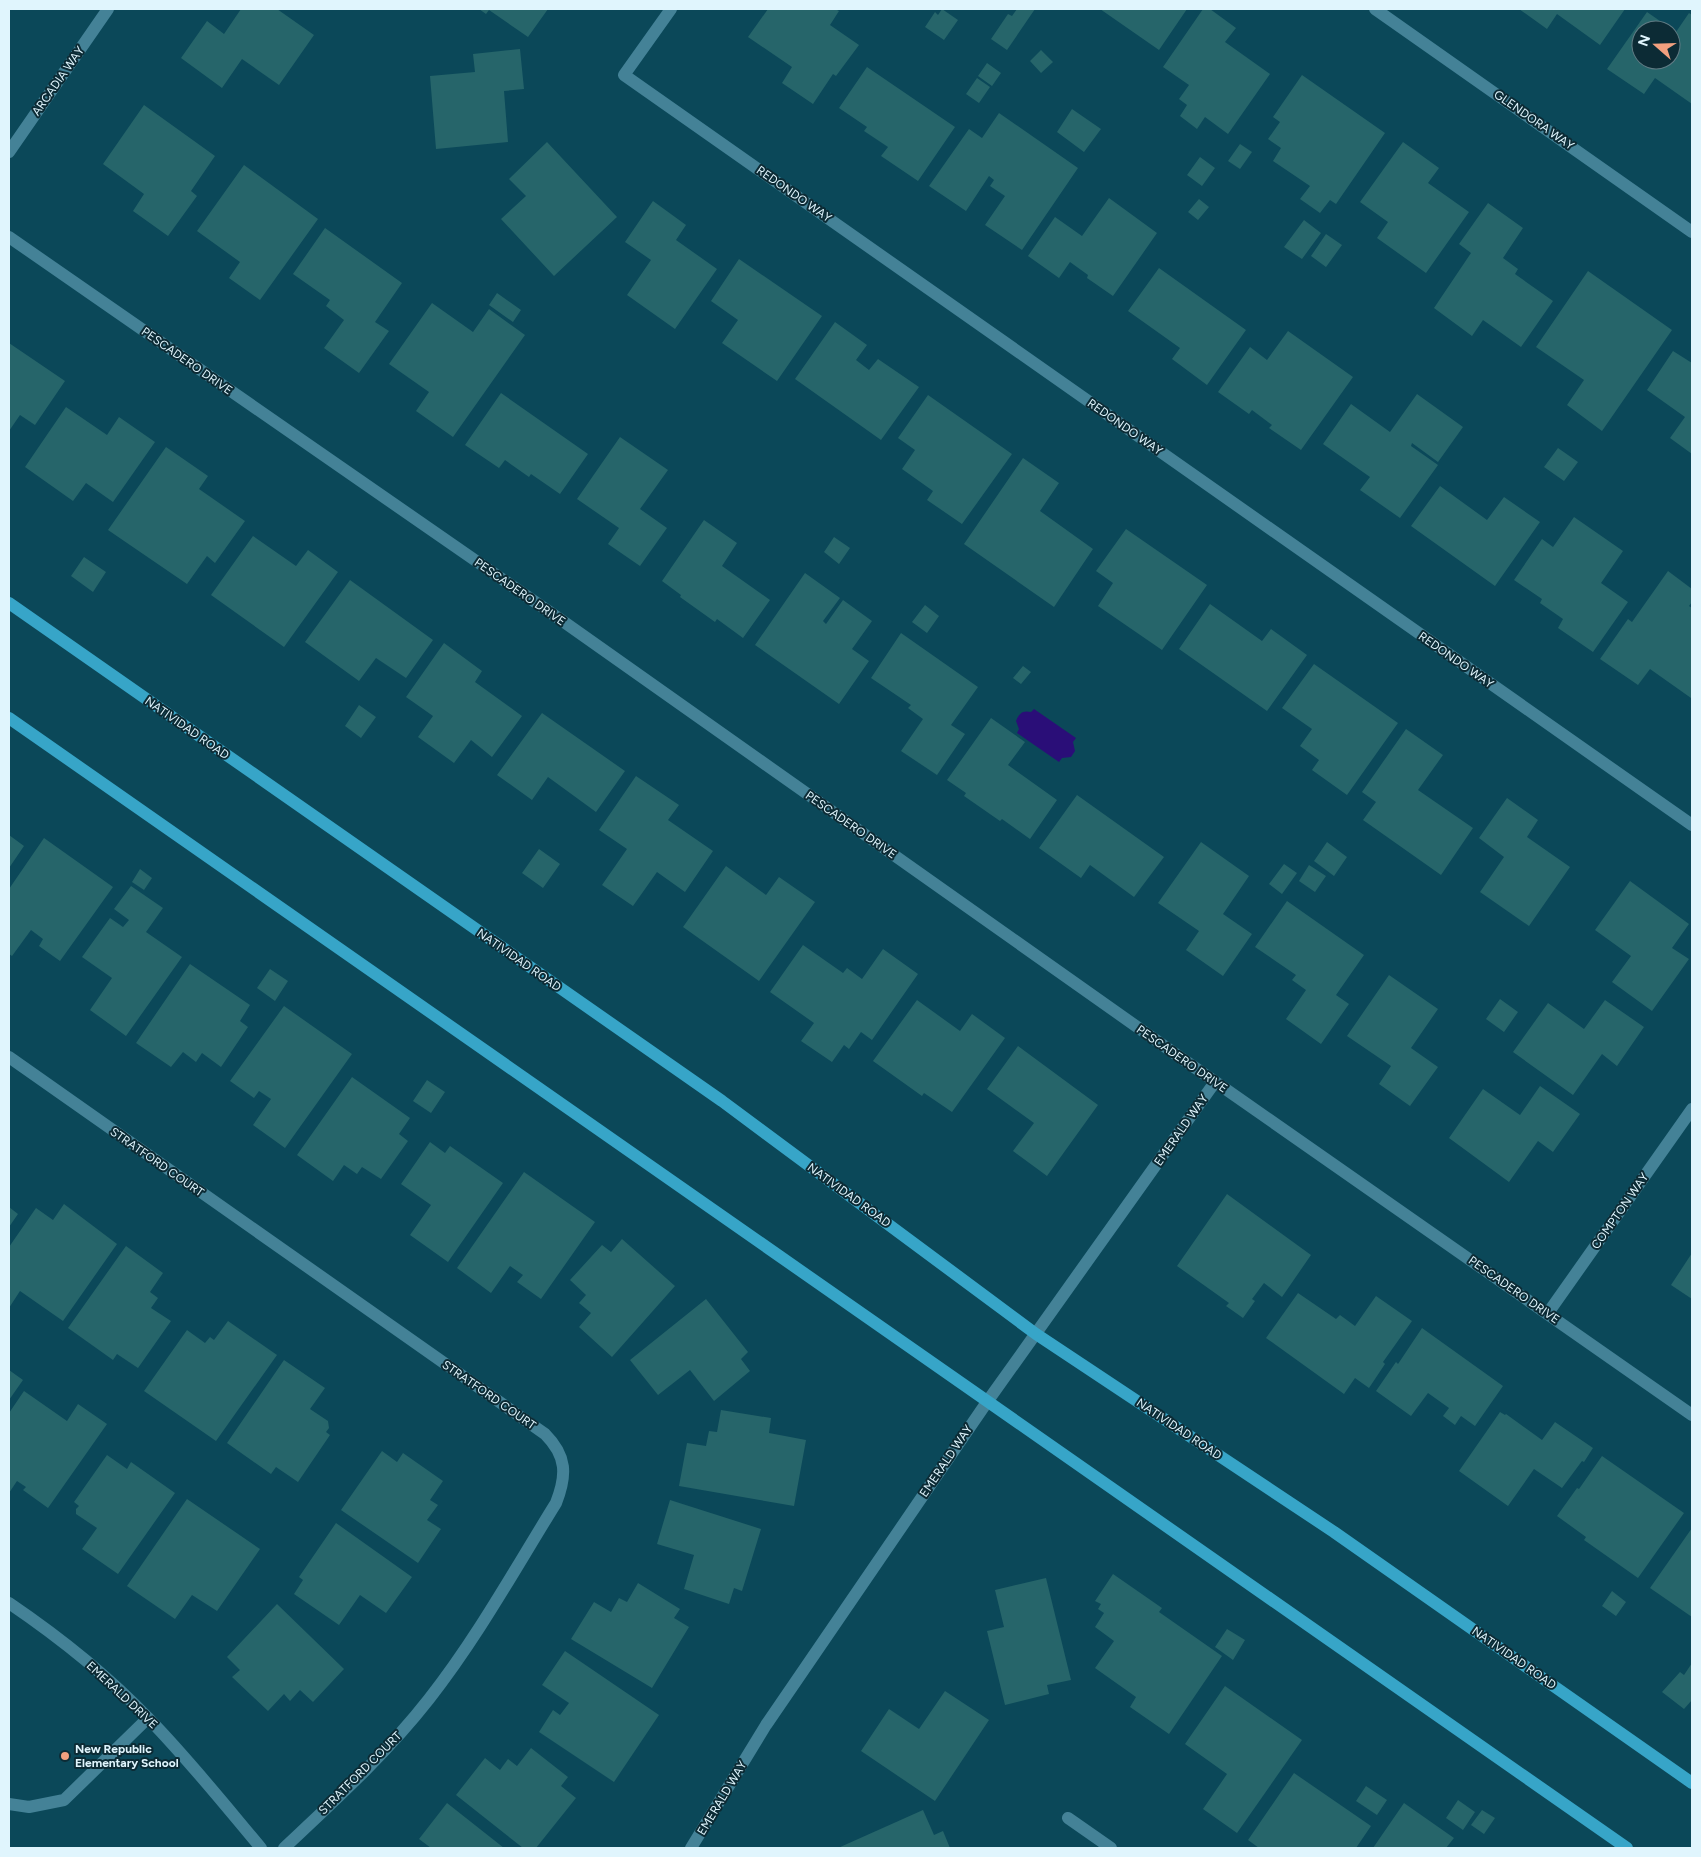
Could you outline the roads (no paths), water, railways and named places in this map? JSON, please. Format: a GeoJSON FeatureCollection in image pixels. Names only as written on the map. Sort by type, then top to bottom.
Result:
{"type":"FeatureCollection","features":[{"type":"Feature","properties":{"kind":"main road","name":"NATIVIDAD ROAD"},"geometry":{"type":"LineString","coordinates":[[9,603],[722,1101],[1036,1334],[1334,1532],[1692,1783]]}},
{"type":"Feature","properties":{"kind":"main road"},"geometry":{"type":"LineString","coordinates":[[9,718],[1627,1848]]}},
{"type":"Feature","properties":{"kind":"street","name":"ARCADIA WAY"},"geometry":{"type":"LineString","coordinates":[[9,152],[108,9]]}},
{"type":"Feature","properties":{"kind":"street","name":"REDONDO WAY"},"geometry":{"type":"LineString","coordinates":[[671,9],[624,75],[1692,826]]}},
{"type":"Feature","properties":{"kind":"street","name":"GLENDORA WAY"},"geometry":{"type":"LineString","coordinates":[[1375,9],[1692,232]]}},
{"type":"Feature","properties":{"kind":"street","name":"PESCADERO DRIVE"},"geometry":{"type":"LineString","coordinates":[[9,237],[555,616],[1215,1082],[1692,1415]]}},
{"type":"Feature","properties":{"kind":"street","name":"STRATFORD COURT"},"geometry":{"type":"LineString","coordinates":[[9,1058],[545,1434],[560,1453],[564,1476],[562,1488],[556,1502],[461,1657],[395,1740],[284,1848]]}},
{"type":"Feature","properties":{"kind":"street","name":"EMERALD WAY"},"geometry":{"type":"LineString","coordinates":[[691,1848],[766,1725],[986,1402],[1215,1082]]}},
{"type":"Feature","properties":{"kind":"street","name":"COMPTON WAY"},"geometry":{"type":"LineString","coordinates":[[1548,1313],[1692,1109]]}},
{"type":"Feature","properties":{"kind":"street","name":"EMERALD DRIVE"},"geometry":{"type":"LineString","coordinates":[[9,1603],[66,1644],[111,1682],[189,1762],[261,1848]]}},
{"type":"Feature","properties":{"kind":"street"},"geometry":{"type":"LineString","coordinates":[[9,1804],[29,1807],[64,1800],[148,1718]]}},
{"type":"Feature","properties":{"kind":"street"},"geometry":{"type":"LineString","coordinates":[[1068,1818],[1111,1848]]}},
{"type":"Feature","properties":{"kind":"place","name":"New Republic Elementary School"},"geometry":{"type":"Point","coordinates":[65,1756]}}]}
